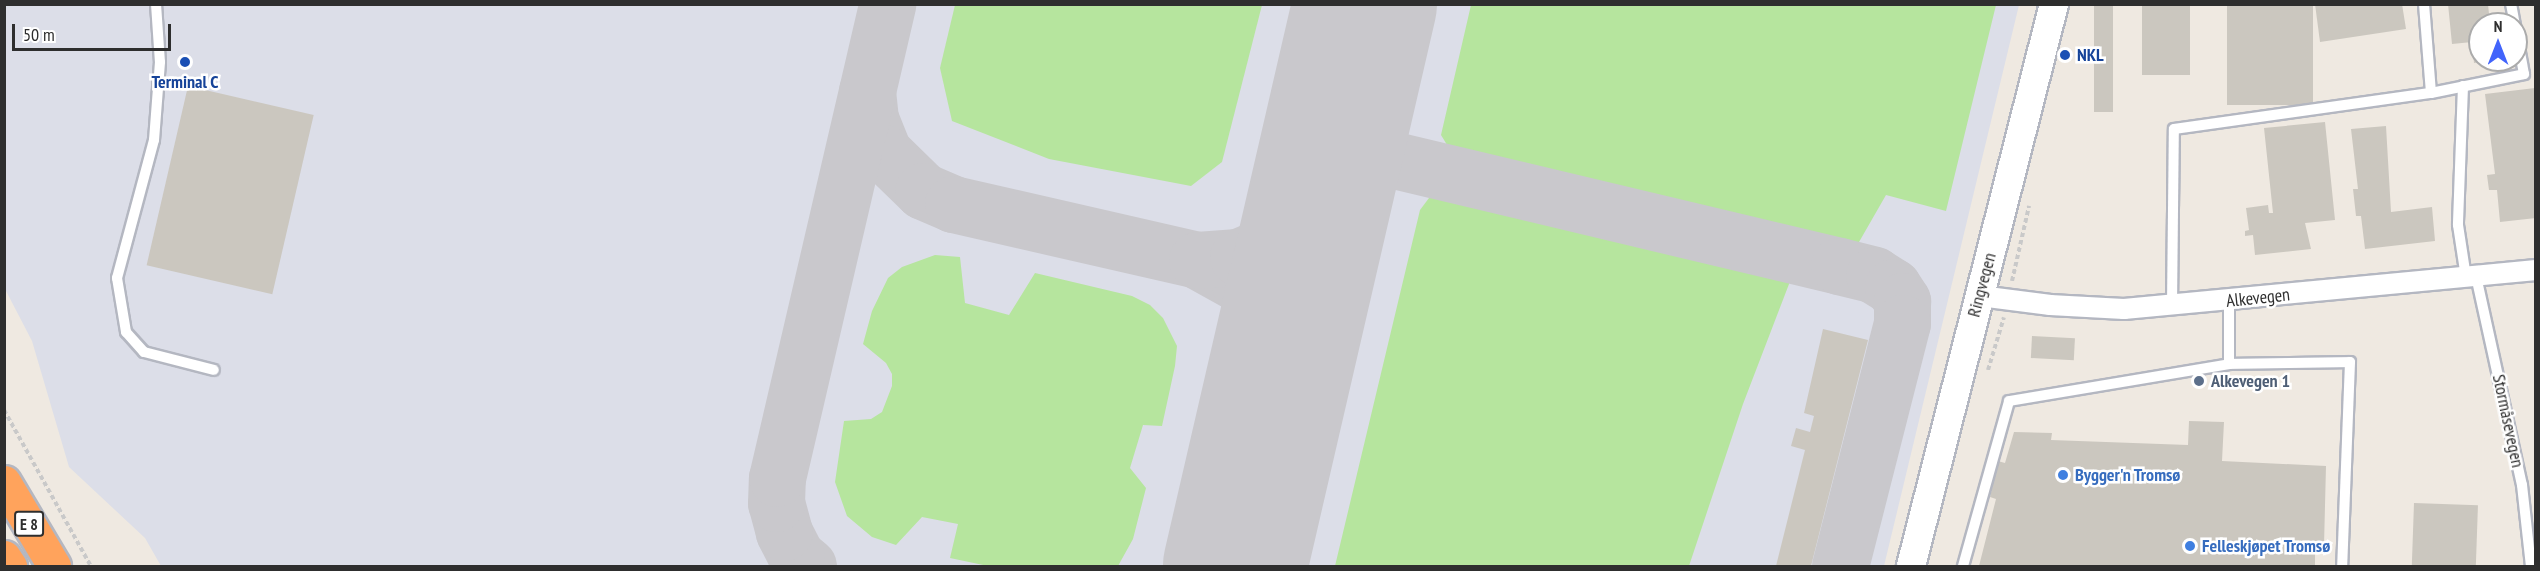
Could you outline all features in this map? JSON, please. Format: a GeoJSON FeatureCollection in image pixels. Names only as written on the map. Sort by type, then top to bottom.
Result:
{"type":"FeatureCollection","features":[{"type":"Feature","properties":{"kind":"highway","name":"E 8"},"geometry":{"type":"LineString","coordinates":[[4,482],[54,567]]}},
{"type":"Feature","properties":{"kind":"highway","name":"E 8"},"geometry":{"type":"LineString","coordinates":[[4,557],[10,567]]}},
{"type":"Feature","properties":{"kind":"street","name":"Ringvegen"},"geometry":{"type":"LineString","coordinates":[[1911,567],[2054,4]]}},
{"type":"Feature","properties":{"kind":"street","name":"Alkevegen"},"geometry":{"type":"LineString","coordinates":[[1980,296],[2088,309],[2172,306],[2535,270]]}},
{"type":"Feature","properties":{"kind":"lane"},"geometry":{"type":"LineString","coordinates":[[156,4],[160,62],[154,141],[117,278],[126,332],[144,352],[214,370]]}},
{"type":"Feature","properties":{"kind":"lane"},"geometry":{"type":"LineString","coordinates":[[2424,4],[2431,93]]}},
{"type":"Feature","properties":{"kind":"lane"},"geometry":{"type":"LineString","coordinates":[[2172,306],[2174,129],[2431,93],[2524,74],[2511,4]]}},
{"type":"Feature","properties":{"kind":"lane","name":"Stormåsevegen"},"geometry":{"type":"LineString","coordinates":[[2463,86],[2458,225],[2522,485],[2531,567]]}},
{"type":"Feature","properties":{"kind":"lane"},"geometry":{"type":"LineString","coordinates":[[2229,301],[2229,364]]}},
{"type":"Feature","properties":{"kind":"lane"},"geometry":{"type":"LineString","coordinates":[[1963,567],[2009,401],[2229,364],[2350,362],[2342,567]]}},
{"type":"Feature","properties":{"kind":"path"},"geometry":{"type":"LineString","coordinates":[[4,410],[91,567]]}},
{"type":"Feature","properties":{"kind":"shaded area"},"geometry":{"type":"Polygon","coordinates":[[[4,5],[2019,5],[1884,566],[161,566],[145,538],[69,467],[32,341],[5,289],[4,5]]]}},
{"type":"Feature","properties":{"kind":"green space"},"geometry":{"type":"Polygon","coordinates":[[[1471,4],[1996,5],[1946,211],[1886,195],[1855,249],[1452,153],[1441,135],[1471,4]]]}},
{"type":"Feature","properties":{"kind":"green space"},"geometry":{"type":"Polygon","coordinates":[[[955,5],[1262,5],[1222,162],[1191,186],[1049,159],[952,121],[940,68],[955,5]]]}},
{"type":"Feature","properties":{"kind":"green space"},"geometry":{"type":"Polygon","coordinates":[[[1453,190],[1794,271],[1743,404],[1689,566],[1335,566],[1420,210],[1432,194],[1453,190]]]}},
{"type":"Feature","properties":{"kind":"green space"},"geometry":{"type":"Polygon","coordinates":[[[935,255],[960,257],[965,303],[1009,315],[1035,273],[1132,296],[1150,305],[1163,318],[1177,346],[1175,366],[1162,426],[1143,425],[1130,468],[1146,488],[1133,539],[1118,566],[988,566],[950,558],[958,524],[922,517],[896,545],[872,537],[847,516],[835,482],[844,421],[871,419],[882,412],[892,386],[892,374],[886,363],[863,344],[872,311],[888,278],[902,267],[935,255]]]}},
{"type":"Feature","properties":{"kind":"building"},"geometry":{"type":"Polygon","coordinates":[[[2094,4],[2113,4],[2113,112],[2094,112],[2094,4]]]}},
{"type":"Feature","properties":{"kind":"building"},"geometry":{"type":"Polygon","coordinates":[[[2142,4],[2190,4],[2190,75],[2142,75],[2142,4]]]}},
{"type":"Feature","properties":{"kind":"building"},"geometry":{"type":"Polygon","coordinates":[[[2227,4],[2313,4],[2313,105],[2227,105],[2227,4]]]}},
{"type":"Feature","properties":{"kind":"building"},"geometry":{"type":"Polygon","coordinates":[[[2315,4],[2402,4],[2406,29],[2320,42],[2315,4]]]}},
{"type":"Feature","properties":{"kind":"building"},"geometry":{"type":"Polygon","coordinates":[[[2448,4],[2488,4],[2489,12],[2468,12],[2468,42],[2452,44],[2448,4]]]}},
{"type":"Feature","properties":{"kind":"building"},"geometry":{"type":"Polygon","coordinates":[[[188,86],[314,115],[272,294],[147,265],[188,86]]]}},
{"type":"Feature","properties":{"kind":"building"},"geometry":{"type":"Polygon","coordinates":[[[2535,88],[2536,218],[2500,222],[2497,190],[2489,190],[2487,175],[2495,174],[2485,94],[2535,88]]]}},
{"type":"Feature","properties":{"kind":"building"},"geometry":{"type":"Polygon","coordinates":[[[2325,122],[2335,220],[2305,223],[2311,249],[2255,255],[2253,235],[2245,236],[2245,231],[2249,230],[2246,208],[2268,205],[2269,213],[2273,213],[2264,128],[2325,122]]]}},
{"type":"Feature","properties":{"kind":"building"},"geometry":{"type":"Polygon","coordinates":[[[2386,126],[2391,212],[2432,207],[2435,241],[2365,249],[2361,216],[2356,216],[2353,189],[2358,189],[2351,129],[2386,126]]]}},
{"type":"Feature","properties":{"kind":"building"},"geometry":{"type":"Polygon","coordinates":[[[1823,329],[1868,340],[1811,566],[1776,566],[1805,450],[1791,446],[1796,428],[1810,432],[1814,416],[1804,413],[1823,329]]]}},
{"type":"Feature","properties":{"kind":"building"},"geometry":{"type":"Polygon","coordinates":[[[2032,336],[2075,338],[2074,360],[2031,358],[2032,336]]]}},
{"type":"Feature","properties":{"kind":"building"},"geometry":{"type":"Polygon","coordinates":[[[2189,421],[2224,422],[2222,461],[2326,466],[2324,546],[2315,546],[2315,566],[1979,566],[1996,499],[1990,497],[1998,461],[2005,463],[2014,432],[2052,433],[2051,440],[2188,445],[2189,421]]]}},
{"type":"Feature","properties":{"kind":"building"},"geometry":{"type":"Polygon","coordinates":[[[2414,503],[2478,505],[2476,566],[2412,566],[2414,503]]]}},
{"type":"Feature","properties":{"kind":"taxiway"},"geometry":{"type":"LineString","coordinates":[[808,566],[796,556],[784,532],[776,503],[777,478],[887,4]]}},
{"type":"Feature","properties":{"kind":"taxiway"},"geometry":{"type":"LineString","coordinates":[[1347,85],[1353,124],[1363,139],[1390,159],[1839,266],[1874,275],[1893,287],[1902,301],[1902,323],[1840,566]]}},
{"type":"Feature","properties":{"kind":"taxiway"},"geometry":{"type":"LineString","coordinates":[[867,91],[870,119],[884,153],[923,191],[953,204],[1197,260],[1240,284],[1268,321],[1277,352],[1277,384]]}},
{"type":"Feature","properties":{"kind":"taxiway"},"geometry":{"type":"LineString","coordinates":[[1197,260],[1238,257],[1281,239],[1309,208],[1325,181]]}},
{"type":"Feature","properties":{"kind":"runway"},"geometry":{"type":"LineString","coordinates":[[1235,566],[1365,4]]}},
{"type":"Feature","properties":{"kind":"place","name":"NKL"},"geometry":{"type":"Point","coordinates":[2065,55]}},
{"type":"Feature","properties":{"kind":"place","name":"Terminal C"},"geometry":{"type":"Point","coordinates":[185,62]}},
{"type":"Feature","properties":{"kind":"place","name":"Alkevegen 1"},"geometry":{"type":"Point","coordinates":[2199,381]}},
{"type":"Feature","properties":{"kind":"place","name":"Bygger'n Tromsø"},"geometry":{"type":"Point","coordinates":[2063,475]}},
{"type":"Feature","properties":{"kind":"place","name":"Felleskjøpet Tromsø"},"geometry":{"type":"Point","coordinates":[2190,546]}}]}
